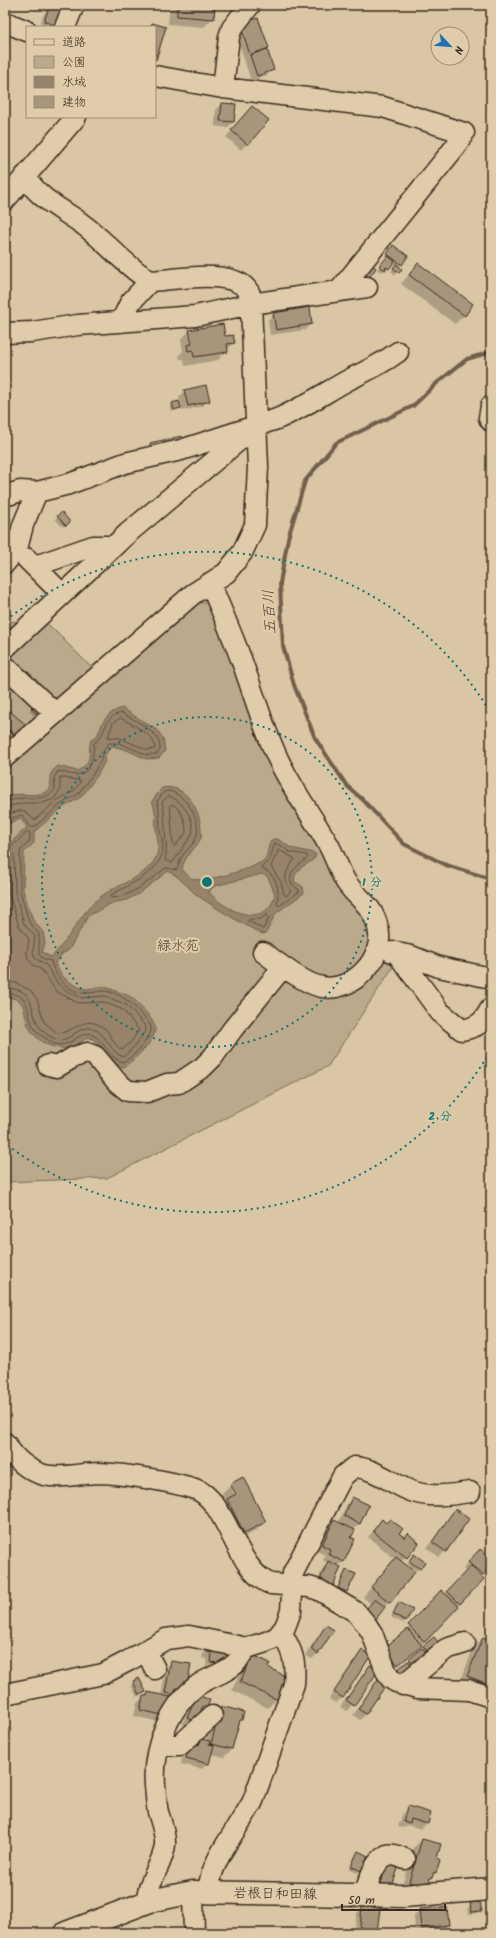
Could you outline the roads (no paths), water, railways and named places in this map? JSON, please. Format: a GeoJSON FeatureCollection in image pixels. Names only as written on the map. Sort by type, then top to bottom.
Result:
{"type":"FeatureCollection","features":[{"type":"Feature","properties":{"kind":"main road","name":"岩根日和田線"},"geometry":{"type":"LineString","coordinates":[[66,1933],[147,1902],[200,1892],[403,1896],[491,1889]]}},
{"type":"Feature","properties":{"kind":"street"},"geometry":{"type":"LineString","coordinates":[[65,26],[74,5]]}},
{"type":"Feature","properties":{"kind":"street"},"geometry":{"type":"LineString","coordinates":[[223,88],[229,37],[232,28],[250,5]]}},
{"type":"Feature","properties":{"kind":"street"},"geometry":{"type":"LineString","coordinates":[[5,22],[26,31]]}},
{"type":"Feature","properties":{"kind":"street"},"geometry":{"type":"LineString","coordinates":[[156,76],[223,88],[383,107],[464,133],[456,146],[339,291]]}},
{"type":"Feature","properties":{"kind":"street"},"geometry":{"type":"LineString","coordinates":[[5,200],[75,118]]}},
{"type":"Feature","properties":{"kind":"street"},"geometry":{"type":"LineString","coordinates":[[25,176],[32,188],[48,203],[82,224],[125,263],[150,282]]}},
{"type":"Feature","properties":{"kind":"street"},"geometry":{"type":"LineString","coordinates":[[5,757],[119,660],[193,594],[226,573],[242,553],[255,525],[258,467],[250,293],[246,288],[228,278],[212,277],[150,282],[130,303],[121,322]]}},
{"type":"Feature","properties":{"kind":"street"},"geometry":{"type":"LineString","coordinates":[[5,333],[32,332],[78,325],[195,316],[251,304],[367,287]]}},
{"type":"Feature","properties":{"kind":"street"},"geometry":{"type":"LineString","coordinates":[[5,496],[20,491],[37,492],[69,484],[125,463],[181,450],[257,426],[293,412],[380,365],[398,352]]}},
{"type":"Feature","properties":{"kind":"street"},"geometry":{"type":"LineString","coordinates":[[491,406],[489,418],[491,421]]}},
{"type":"Feature","properties":{"kind":"street"},"geometry":{"type":"LineString","coordinates":[[5,648],[114,546],[257,426]]}},
{"type":"Feature","properties":{"kind":"street"},"geometry":{"type":"LineString","coordinates":[[37,492],[11,556],[34,566],[62,594]]}},
{"type":"Feature","properties":{"kind":"street"},"geometry":{"type":"LineString","coordinates":[[34,566],[93,546],[114,546]]}},
{"type":"Feature","properties":{"kind":"street"},"geometry":{"type":"LineString","coordinates":[[210,584],[279,761],[308,812],[328,843],[346,882],[367,903],[374,915],[380,937],[387,950],[440,1012],[462,1030],[484,1020],[491,1008]]}},
{"type":"Feature","properties":{"kind":"street"},"geometry":{"type":"LineString","coordinates":[[5,666],[55,713]]}},
{"type":"Feature","properties":{"kind":"street"},"geometry":{"type":"LineString","coordinates":[[263,952],[283,967],[322,987],[332,988],[356,978],[387,950]]}},
{"type":"Feature","properties":{"kind":"street"},"geometry":{"type":"LineString","coordinates":[[387,950],[411,956],[439,967],[491,978]]}},
{"type":"Feature","properties":{"kind":"street"},"geometry":{"type":"LineString","coordinates":[[48,1065],[57,1067],[74,1057],[87,1053],[96,1056],[117,1082],[128,1091],[147,1092],[167,1084],[179,1083],[204,1067],[213,1057],[232,1030],[283,967]]}},
{"type":"Feature","properties":{"kind":"street"},"geometry":{"type":"LineString","coordinates":[[5,1443],[19,1461],[32,1470],[46,1475],[99,1473],[130,1477],[198,1490],[206,1494],[252,1571],[265,1582],[309,1587],[319,1590],[356,1612],[372,1634],[386,1671],[391,1679],[403,1686],[469,1690],[491,1698]]}},
{"type":"Feature","properties":{"kind":"street"},"geometry":{"type":"LineString","coordinates":[[147,1902],[147,1894],[164,1852],[166,1843],[158,1812],[154,1772],[164,1730],[180,1702],[198,1685],[235,1664],[242,1652],[248,1648],[266,1642],[282,1632],[291,1610],[293,1573],[343,1476],[354,1467],[365,1469],[411,1491],[421,1494],[432,1495],[470,1492]]}},
{"type":"Feature","properties":{"kind":"street"},"geometry":{"type":"LineString","coordinates":[[194,1933],[200,1892],[209,1881],[216,1862],[253,1801],[294,1684],[296,1666],[293,1655],[282,1632]]}},
{"type":"Feature","properties":{"kind":"street"},"geometry":{"type":"LineString","coordinates":[[5,1694],[103,1674],[166,1639],[184,1636],[211,1639],[248,1648]]}},
{"type":"Feature","properties":{"kind":"street"},"geometry":{"type":"LineString","coordinates":[[403,1686],[446,1649],[466,1642]]}},
{"type":"Feature","properties":{"kind":"street"},"geometry":{"type":"LineString","coordinates":[[146,1651],[155,1670]]}},
{"type":"Feature","properties":{"kind":"street"},"geometry":{"type":"LineString","coordinates":[[160,1746],[180,1745],[212,1716]]}},
{"type":"Feature","properties":{"kind":"street"},"geometry":{"type":"LineString","coordinates":[[364,1896],[369,1879],[376,1866],[384,1858],[388,1855],[396,1855],[405,1859]]}},
{"type":"Feature","properties":{"kind":"water"},"geometry":{"type":"Polygon","coordinates":[[[122,708],[157,730],[163,738],[165,751],[159,758],[146,759],[127,750],[112,746],[105,755],[105,761],[97,776],[81,797],[62,808],[34,832],[34,843],[24,852],[23,890],[33,920],[43,932],[45,943],[42,952],[51,957],[64,943],[92,904],[107,893],[134,878],[150,866],[158,849],[154,805],[152,801],[162,788],[178,789],[190,799],[198,813],[201,837],[199,842],[185,860],[182,869],[192,878],[200,880],[218,877],[258,864],[267,856],[269,844],[273,839],[278,839],[291,848],[314,853],[316,855],[315,858],[296,873],[294,881],[303,887],[304,893],[276,913],[266,933],[262,934],[221,911],[197,895],[180,879],[168,871],[137,895],[126,900],[112,903],[88,916],[69,950],[62,954],[55,963],[62,975],[77,986],[84,989],[105,987],[123,993],[134,999],[149,1016],[154,1025],[155,1033],[138,1056],[123,1067],[109,1061],[95,1040],[88,1037],[74,1046],[66,1048],[48,1045],[33,1034],[27,1023],[22,1003],[13,998],[5,997],[5,848],[27,827],[20,818],[9,824],[5,823],[5,799],[17,795],[41,794],[46,791],[51,787],[51,773],[58,766],[77,771],[82,768],[89,758],[91,740],[98,734],[104,720],[113,712],[122,708]],[[262,874],[215,886],[209,892],[225,906],[235,911],[255,915],[264,912],[271,905],[275,894],[268,877],[262,874]]]}},
{"type":"Feature","properties":{"kind":"waterway","name":"五百川"},"geometry":{"type":"LineString","coordinates":[[491,352],[467,359],[438,382],[413,406],[336,443],[305,481],[288,538],[280,583],[283,646],[294,685],[315,738],[347,786],[362,799],[404,844],[446,865],[491,879]]}},
{"type":"Feature","properties":{"kind":"park label","name":"緑水苑"},"geometry":{"type":"Point","coordinates":[178,946]}}]}
